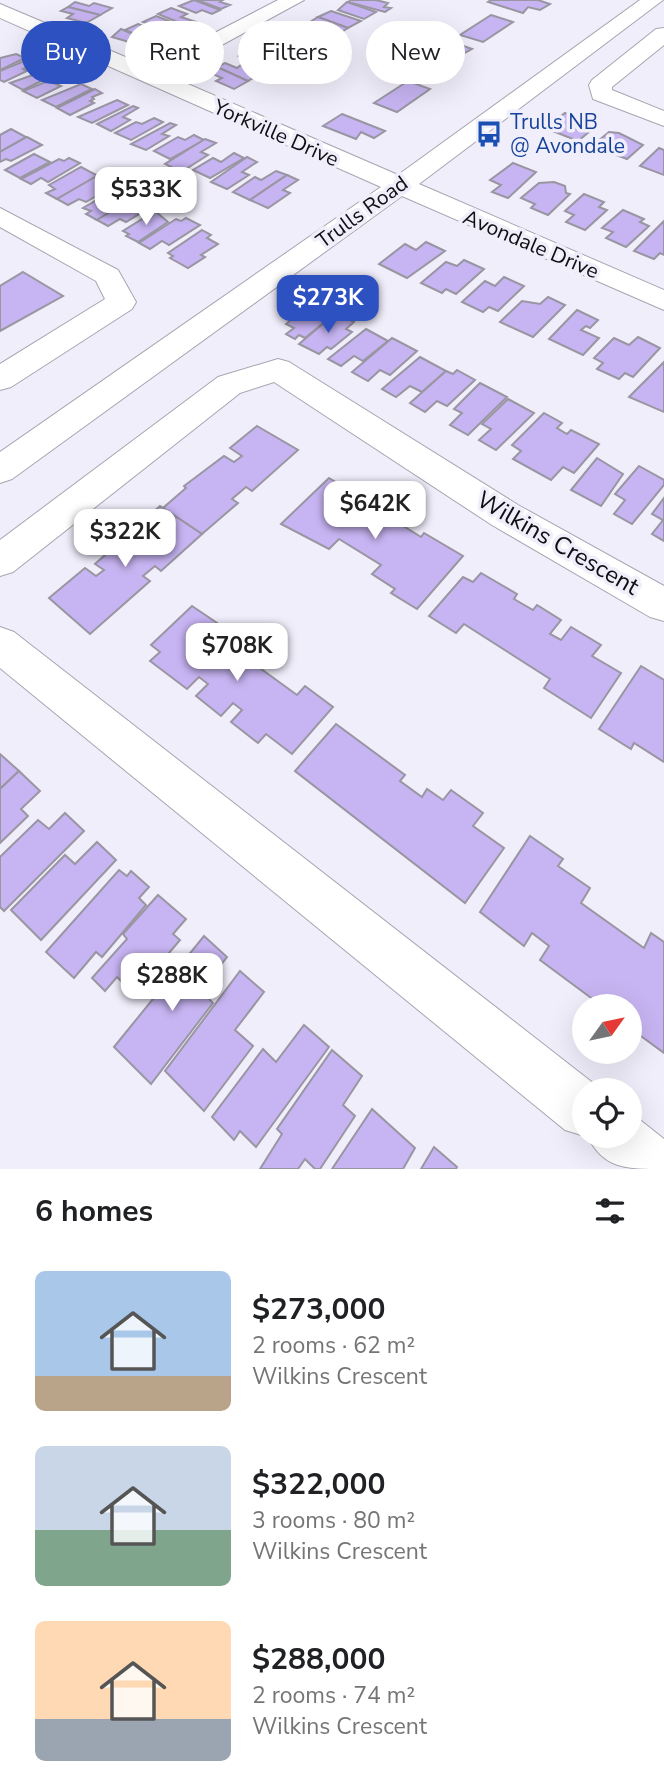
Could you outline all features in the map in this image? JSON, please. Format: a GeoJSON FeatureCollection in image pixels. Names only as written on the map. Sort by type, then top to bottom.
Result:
{"type":"FeatureCollection","features":[{"type":"Feature","properties":{"kind":"street"},"geometry":{"type":"LineString","coordinates":[[0,3],[6,0]]}},
{"type":"Feature","properties":{"kind":"street"},"geometry":{"type":"LineString","coordinates":[[224,36],[294,0]]}},
{"type":"Feature","properties":{"kind":"street","name":"Trulls Road"},"geometry":{"type":"LineString","coordinates":[[0,470],[398,187],[653,0]]}},
{"type":"Feature","properties":{"kind":"street","name":"Yorkville Drive"},"geometry":{"type":"LineString","coordinates":[[0,10],[125,66]]}},
{"type":"Feature","properties":{"kind":"street"},"geometry":{"type":"LineString","coordinates":[[664,34],[600,85],[601,94],[612,100],[664,118]]}},
{"type":"Feature","properties":{"kind":"street","name":"Yorkville Drive"},"geometry":{"type":"LineString","coordinates":[[166,84],[398,187]]}},
{"type":"Feature","properties":{"kind":"street","name":"Avondale Drive"},"geometry":{"type":"LineString","coordinates":[[398,187],[664,301]]}},
{"type":"Feature","properties":{"kind":"street"},"geometry":{"type":"LineString","coordinates":[[0,216],[108,276],[121,302],[0,379]]}},
{"type":"Feature","properties":{"kind":"street","name":"Wilkins Crescent"},"geometry":{"type":"LineString","coordinates":[[0,561],[229,385],[278,370],[505,515],[664,605]]}},
{"type":"Feature","properties":{"kind":"street"},"geometry":{"type":"LineString","coordinates":[[0,644],[572,1101]]}},
{"type":"Feature","properties":{"kind":"street"},"geometry":{"type":"LineString","coordinates":[[630,1148],[657,1169]]}},
{"type":"Feature","properties":{"kind":"building"},"geometry":{"type":"Polygon","coordinates":[[[194,0],[220,10],[212,14],[202,10],[196,13],[179,6],[194,0]]]}},
{"type":"Feature","properties":{"kind":"building"},"geometry":{"type":"Polygon","coordinates":[[[197,0],[223,0],[220,2],[230,5],[221,9],[197,0]]]}},
{"type":"Feature","properties":{"kind":"building"},"geometry":{"type":"Polygon","coordinates":[[[376,0],[388,3],[384,7],[391,8],[385,12],[348,2],[376,0]]]}},
{"type":"Feature","properties":{"kind":"building"},"geometry":{"type":"Polygon","coordinates":[[[538,0],[550,4],[540,10],[528,7],[523,13],[488,2],[538,0]]]}},
{"type":"Feature","properties":{"kind":"building"},"geometry":{"type":"Polygon","coordinates":[[[75,2],[112,8],[100,15],[68,7],[75,2]]]}},
{"type":"Feature","properties":{"kind":"building"},"geometry":{"type":"Polygon","coordinates":[[[347,2],[376,12],[364,19],[338,10],[347,2]]]}},
{"type":"Feature","properties":{"kind":"building"},"geometry":{"type":"Polygon","coordinates":[[[68,7],[100,15],[90,21],[78,21],[67,18],[73,14],[61,11],[68,7]]]}},
{"type":"Feature","properties":{"kind":"building"},"geometry":{"type":"Polygon","coordinates":[[[171,8],[187,14],[181,17],[193,21],[175,21],[158,14],[171,8]]]}},
{"type":"Feature","properties":{"kind":"building"},"geometry":{"type":"Polygon","coordinates":[[[331,11],[361,21],[352,26],[352,21],[329,21],[318,17],[331,11]]]}},
{"type":"Feature","properties":{"kind":"building"},"geometry":{"type":"Polygon","coordinates":[[[491,15],[513,22],[483,42],[465,37],[465,32],[491,15]]]}},
{"type":"Feature","properties":{"kind":"building"},"geometry":{"type":"Polygon","coordinates":[[[156,16],[169,21],[145,21],[156,16]]]}},
{"type":"Feature","properties":{"kind":"building"},"geometry":{"type":"Polygon","coordinates":[[[318,17],[329,21],[312,21],[318,17]]]}},
{"type":"Feature","properties":{"kind":"building"},"geometry":{"type":"Polygon","coordinates":[[[121,29],[125,31],[125,41],[112,37],[121,29]]]}},
{"type":"Feature","properties":{"kind":"building"},"geometry":{"type":"Polygon","coordinates":[[[16,54],[21,56],[21,60],[0,70],[0,58],[16,54]]]}},
{"type":"Feature","properties":{"kind":"building"},"geometry":{"type":"Polygon","coordinates":[[[21,62],[21,74],[4,82],[0,80],[0,71],[21,62]]]}},
{"type":"Feature","properties":{"kind":"building"},"geometry":{"type":"Polygon","coordinates":[[[224,64],[238,67],[238,76],[224,70],[224,64]]]}},
{"type":"Feature","properties":{"kind":"building"},"geometry":{"type":"Polygon","coordinates":[[[224,70],[238,76],[238,84],[243,84],[234,89],[223,84],[224,70]]]}},
{"type":"Feature","properties":{"kind":"building"},"geometry":{"type":"Polygon","coordinates":[[[21,79],[21,84],[35,84],[23,90],[10,83],[21,79]]]}},
{"type":"Feature","properties":{"kind":"building"},"geometry":{"type":"Polygon","coordinates":[[[40,84],[61,86],[37,98],[23,91],[40,84]]]}},
{"type":"Feature","properties":{"kind":"building"},"geometry":{"type":"Polygon","coordinates":[[[81,84],[92,89],[56,107],[42,100],[81,84]]]}},
{"type":"Feature","properties":{"kind":"building"},"geometry":{"type":"Polygon","coordinates":[[[403,84],[416,84],[430,89],[397,112],[374,103],[403,84]]]}},
{"type":"Feature","properties":{"kind":"building"},"geometry":{"type":"Polygon","coordinates":[[[95,89],[102,93],[92,97],[94,99],[90,101],[94,103],[70,115],[57,108],[95,89]]]}},
{"type":"Feature","properties":{"kind":"building"},"geometry":{"type":"Polygon","coordinates":[[[117,100],[128,105],[92,123],[78,117],[117,100]]]}},
{"type":"Feature","properties":{"kind":"building"},"geometry":{"type":"Polygon","coordinates":[[[133,106],[138,108],[123,117],[130,120],[111,131],[97,124],[133,106]]]}},
{"type":"Feature","properties":{"kind":"building"},"geometry":{"type":"Polygon","coordinates":[[[565,113],[595,127],[578,141],[545,128],[565,113]]]}},
{"type":"Feature","properties":{"kind":"building"},"geometry":{"type":"Polygon","coordinates":[[[342,114],[385,131],[374,138],[361,132],[356,139],[323,126],[342,114]]]}},
{"type":"Feature","properties":{"kind":"building"},"geometry":{"type":"Polygon","coordinates":[[[154,118],[163,122],[131,140],[115,133],[136,122],[142,124],[154,118]]]}},
{"type":"Feature","properties":{"kind":"building"},"geometry":{"type":"Polygon","coordinates":[[[170,123],[176,125],[162,134],[169,136],[146,150],[131,144],[170,123]]]}},
{"type":"Feature","properties":{"kind":"building"},"geometry":{"type":"Polygon","coordinates":[[[11,129],[26,137],[0,152],[0,135],[11,129]]]}},
{"type":"Feature","properties":{"kind":"building"},"geometry":{"type":"Polygon","coordinates":[[[609,132],[619,133],[643,145],[627,159],[592,146],[609,132]]]}},
{"type":"Feature","properties":{"kind":"building"},"geometry":{"type":"Polygon","coordinates":[[[194,135],[204,140],[170,159],[154,151],[178,137],[185,140],[194,135]]]}},
{"type":"Feature","properties":{"kind":"building"},"geometry":{"type":"Polygon","coordinates":[[[27,137],[42,145],[11,161],[6,159],[0,162],[0,152],[27,137]]]}},
{"type":"Feature","properties":{"kind":"building"},"geometry":{"type":"Polygon","coordinates":[[[205,139],[216,143],[201,152],[208,155],[181,172],[165,164],[205,139]]]}},
{"type":"Feature","properties":{"kind":"building"},"geometry":{"type":"Polygon","coordinates":[[[659,148],[664,150],[664,175],[640,166],[659,148]]]}},
{"type":"Feature","properties":{"kind":"building"},"geometry":{"type":"Polygon","coordinates":[[[234,153],[244,158],[210,178],[193,170],[213,158],[221,162],[234,153]]]}},
{"type":"Feature","properties":{"kind":"building"},"geometry":{"type":"Polygon","coordinates":[[[34,154],[50,162],[20,178],[5,170],[34,154]]]}},
{"type":"Feature","properties":{"kind":"building"},"geometry":{"type":"Polygon","coordinates":[[[247,157],[257,162],[242,172],[249,175],[227,189],[211,182],[247,157]]]}},
{"type":"Feature","properties":{"kind":"building"},"geometry":{"type":"Polygon","coordinates":[[[69,158],[80,163],[48,182],[41,178],[31,184],[21,179],[59,159],[64,161],[69,158]]]}},
{"type":"Feature","properties":{"kind":"building"},"geometry":{"type":"Polygon","coordinates":[[[513,163],[536,172],[508,198],[492,192],[501,185],[490,180],[513,163]]]}},
{"type":"Feature","properties":{"kind":"building"},"geometry":{"type":"Polygon","coordinates":[[[81,167],[98,176],[57,199],[46,193],[55,189],[49,185],[81,167]]]}},
{"type":"Feature","properties":{"kind":"building"},"geometry":{"type":"Polygon","coordinates":[[[276,171],[287,175],[250,200],[233,192],[255,177],[261,180],[276,171]]]}},
{"type":"Feature","properties":{"kind":"building"},"geometry":{"type":"Polygon","coordinates":[[[287,175],[298,180],[283,190],[290,193],[268,208],[250,200],[287,175]]]}},
{"type":"Feature","properties":{"kind":"building"},"geometry":{"type":"Polygon","coordinates":[[[95,177],[99,180],[105,177],[118,183],[86,202],[79,199],[68,205],[57,199],[95,177]]]}},
{"type":"Feature","properties":{"kind":"building"},"geometry":{"type":"Polygon","coordinates":[[[554,182],[565,186],[566,193],[570,194],[548,215],[531,208],[535,204],[521,198],[539,183],[554,182]]]}},
{"type":"Feature","properties":{"kind":"building"},"geometry":{"type":"Polygon","coordinates":[[[119,187],[137,196],[97,220],[86,214],[91,211],[83,208],[119,187]]]}},
{"type":"Feature","properties":{"kind":"building"},"geometry":{"type":"Polygon","coordinates":[[[140,194],[157,203],[126,222],[120,219],[108,226],[97,220],[140,194]]]}},
{"type":"Feature","properties":{"kind":"building"},"geometry":{"type":"Polygon","coordinates":[[[584,194],[604,202],[599,207],[607,210],[585,230],[566,222],[574,215],[565,211],[584,194]]]}},
{"type":"Feature","properties":{"kind":"building"},"geometry":{"type":"Polygon","coordinates":[[[623,210],[644,219],[640,222],[649,226],[626,247],[606,238],[613,232],[602,228],[623,210]]]}},
{"type":"Feature","properties":{"kind":"building"},"geometry":{"type":"Polygon","coordinates":[[[155,211],[168,222],[138,242],[126,236],[129,234],[123,231],[155,211]]]}},
{"type":"Feature","properties":{"kind":"building"},"geometry":{"type":"Polygon","coordinates":[[[186,218],[200,225],[169,245],[162,241],[150,249],[139,243],[176,219],[181,221],[186,218]]]}},
{"type":"Feature","properties":{"kind":"building"},"geometry":{"type":"Polygon","coordinates":[[[664,221],[664,255],[660,253],[654,259],[634,251],[664,221]]]}},
{"type":"Feature","properties":{"kind":"building"},"geometry":{"type":"Polygon","coordinates":[[[202,230],[211,235],[207,238],[218,244],[201,255],[205,257],[188,268],[170,258],[173,256],[168,253],[202,230]]]}},
{"type":"Feature","properties":{"kind":"building"},"geometry":{"type":"Polygon","coordinates":[[[426,242],[445,251],[407,278],[379,264],[405,244],[416,250],[426,242]]]}},
{"type":"Feature","properties":{"kind":"building"},"geometry":{"type":"Polygon","coordinates":[[[464,260],[484,269],[456,294],[446,289],[442,293],[421,283],[446,262],[457,266],[464,260]]]}},
{"type":"Feature","properties":{"kind":"building"},"geometry":{"type":"Polygon","coordinates":[[[23,272],[63,296],[0,331],[0,286],[23,272]]]}},
{"type":"Feature","properties":{"kind":"building"},"geometry":{"type":"Polygon","coordinates":[[[504,277],[524,286],[498,311],[489,307],[483,312],[462,302],[485,281],[495,286],[504,277]]]}},
{"type":"Feature","properties":{"kind":"building"},"geometry":{"type":"Polygon","coordinates":[[[548,297],[565,305],[533,337],[500,322],[522,301],[540,304],[548,297]]]}},
{"type":"Feature","properties":{"kind":"building"},"geometry":{"type":"Polygon","coordinates":[[[318,298],[335,306],[329,311],[335,314],[305,338],[299,335],[295,339],[286,334],[294,328],[286,324],[318,298]]]}},
{"type":"Feature","properties":{"kind":"building"},"geometry":{"type":"Polygon","coordinates":[[[577,310],[598,320],[590,328],[586,326],[581,330],[599,338],[583,355],[549,339],[577,310]]]}},
{"type":"Feature","properties":{"kind":"building"},"geometry":{"type":"Polygon","coordinates":[[[340,315],[354,322],[346,329],[352,332],[331,349],[327,347],[319,354],[299,344],[325,322],[330,324],[340,315]]]}},
{"type":"Feature","properties":{"kind":"building"},"geometry":{"type":"Polygon","coordinates":[[[366,329],[388,341],[363,361],[354,356],[341,366],[328,359],[366,329]]]}},
{"type":"Feature","properties":{"kind":"building"},"geometry":{"type":"Polygon","coordinates":[[[638,337],[660,348],[633,377],[625,373],[619,379],[597,369],[603,363],[594,358],[614,338],[629,345],[638,337]]]}},
{"type":"Feature","properties":{"kind":"building"},"geometry":{"type":"Polygon","coordinates":[[[392,338],[417,351],[390,375],[380,370],[368,381],[352,372],[392,338]]]}},
{"type":"Feature","properties":{"kind":"building"},"geometry":{"type":"Polygon","coordinates":[[[420,357],[446,371],[422,392],[410,386],[396,397],[382,389],[420,357]]]}},
{"type":"Feature","properties":{"kind":"building"},"geometry":{"type":"Polygon","coordinates":[[[664,362],[664,412],[629,397],[664,362]]]}},
{"type":"Feature","properties":{"kind":"building"},"geometry":{"type":"Polygon","coordinates":[[[457,370],[475,380],[447,406],[437,401],[425,412],[410,403],[446,371],[453,374],[457,370]]]}},
{"type":"Feature","properties":{"kind":"building"},"geometry":{"type":"Polygon","coordinates":[[[480,383],[507,397],[468,435],[450,425],[462,413],[454,409],[480,383]]]}},
{"type":"Feature","properties":{"kind":"building"},"geometry":{"type":"Polygon","coordinates":[[[508,399],[534,413],[496,450],[479,440],[491,429],[482,424],[508,399]]]}},
{"type":"Feature","properties":{"kind":"building"},"geometry":{"type":"Polygon","coordinates":[[[544,413],[562,423],[557,428],[567,434],[571,430],[599,444],[574,473],[563,467],[551,480],[513,459],[521,451],[512,445],[544,413]]]}},
{"type":"Feature","properties":{"kind":"building"},"geometry":{"type":"Polygon","coordinates":[[[257,426],[298,450],[252,491],[246,487],[232,499],[238,503],[202,534],[163,508],[186,488],[184,486],[224,456],[234,462],[242,456],[230,448],[257,426]]]}},
{"type":"Feature","properties":{"kind":"building"},"geometry":{"type":"Polygon","coordinates":[[[597,458],[623,474],[601,506],[571,490],[597,458]]]}},
{"type":"Feature","properties":{"kind":"building"},"geometry":{"type":"Polygon","coordinates":[[[639,466],[664,480],[664,485],[632,524],[614,514],[625,500],[615,494],[639,466]]]}},
{"type":"Feature","properties":{"kind":"building"},"geometry":{"type":"Polygon","coordinates":[[[329,478],[399,520],[397,522],[421,537],[424,533],[463,556],[417,609],[391,593],[395,589],[372,574],[381,565],[339,539],[329,549],[281,524],[329,478]]]}},
{"type":"Feature","properties":{"kind":"building"},"geometry":{"type":"Polygon","coordinates":[[[664,498],[664,541],[652,534],[663,520],[652,514],[664,498]]]}},
{"type":"Feature","properties":{"kind":"building"},"geometry":{"type":"Polygon","coordinates":[[[160,506],[202,534],[161,571],[155,566],[143,576],[150,581],[90,634],[49,598],[85,568],[96,576],[104,570],[95,564],[160,506]]]}},
{"type":"Feature","properties":{"kind":"building"},"geometry":{"type":"Polygon","coordinates":[[[481,573],[517,594],[514,599],[533,610],[537,605],[561,620],[550,634],[561,640],[571,627],[601,645],[592,656],[621,673],[591,718],[544,688],[550,679],[464,624],[456,633],[429,616],[463,577],[473,582],[481,573]]]}},
{"type":"Feature","properties":{"kind":"building"},"geometry":{"type":"Polygon","coordinates":[[[192,606],[217,623],[209,631],[297,695],[305,686],[333,707],[292,754],[266,734],[258,743],[231,722],[242,710],[233,703],[221,716],[196,696],[208,684],[199,677],[187,689],[150,661],[160,652],[151,645],[192,606]]]}},
{"type":"Feature","properties":{"kind":"building"},"geometry":{"type":"Polygon","coordinates":[[[641,666],[664,680],[664,762],[634,743],[631,749],[599,729],[641,666]]]}},
{"type":"Feature","properties":{"kind":"building"},"geometry":{"type":"Polygon","coordinates":[[[336,724],[405,775],[400,781],[422,797],[427,789],[443,800],[451,790],[483,813],[473,826],[504,848],[465,903],[295,771],[336,724]]]}},
{"type":"Feature","properties":{"kind":"building"},"geometry":{"type":"Polygon","coordinates":[[[0,754],[19,771],[0,789],[0,754]]]}},
{"type":"Feature","properties":{"kind":"building"},"geometry":{"type":"Polygon","coordinates":[[[19,771],[40,791],[21,809],[28,816],[0,843],[0,789],[19,771]]]}},
{"type":"Feature","properties":{"kind":"building"},"geometry":{"type":"Polygon","coordinates":[[[65,813],[84,831],[4,911],[0,907],[0,857],[38,820],[49,829],[65,813]]]}},
{"type":"Feature","properties":{"kind":"building"},"geometry":{"type":"Polygon","coordinates":[[[530,836],[563,859],[558,866],[590,888],[581,903],[644,948],[651,933],[664,942],[664,1053],[642,1037],[642,994],[586,994],[540,960],[549,946],[532,933],[524,946],[480,912],[530,836]]]}},
{"type":"Feature","properties":{"kind":"building"},"geometry":{"type":"Polygon","coordinates":[[[97,842],[116,860],[41,940],[11,910],[65,855],[75,864],[97,842]]]}},
{"type":"Feature","properties":{"kind":"building"},"geometry":{"type":"Polygon","coordinates":[[[119,870],[127,876],[131,871],[149,887],[139,898],[146,905],[102,957],[96,952],[74,978],[46,952],[119,870]]]}},
{"type":"Feature","properties":{"kind":"building"},"geometry":{"type":"Polygon","coordinates":[[[158,895],[186,919],[173,934],[180,940],[134,994],[117,977],[105,991],[92,978],[127,939],[123,934],[158,895]]]}},
{"type":"Feature","properties":{"kind":"building"},"geometry":{"type":"Polygon","coordinates":[[[204,936],[227,957],[201,991],[213,1003],[151,1084],[114,1047],[204,936]]]}},
{"type":"Feature","properties":{"kind":"building"},"geometry":{"type":"Polygon","coordinates":[[[240,971],[264,992],[235,1030],[253,1046],[204,1111],[165,1071],[240,971]]]}},
{"type":"Feature","properties":{"kind":"building"},"geometry":{"type":"Polygon","coordinates":[[[304,1025],[329,1047],[256,1147],[240,1131],[234,1140],[212,1117],[263,1049],[276,1062],[304,1025]]]}},
{"type":"Feature","properties":{"kind":"building"},"geometry":{"type":"Polygon","coordinates":[[[332,1050],[362,1076],[343,1105],[355,1116],[320,1169],[315,1169],[305,1159],[298,1169],[260,1169],[282,1134],[277,1129],[332,1050]]]}},
{"type":"Feature","properties":{"kind":"building"},"geometry":{"type":"Polygon","coordinates":[[[372,1109],[415,1148],[403,1169],[332,1169],[372,1109]]]}},
{"type":"Feature","properties":{"kind":"building"},"geometry":{"type":"Polygon","coordinates":[[[434,1147],[457,1167],[456,1169],[421,1169],[434,1147]]]}},
{"type":"Feature","properties":{"kind":"place","name":"Trulls NB @ Avondale"},"geometry":{"type":"Point","coordinates":[489,134]}}]}
